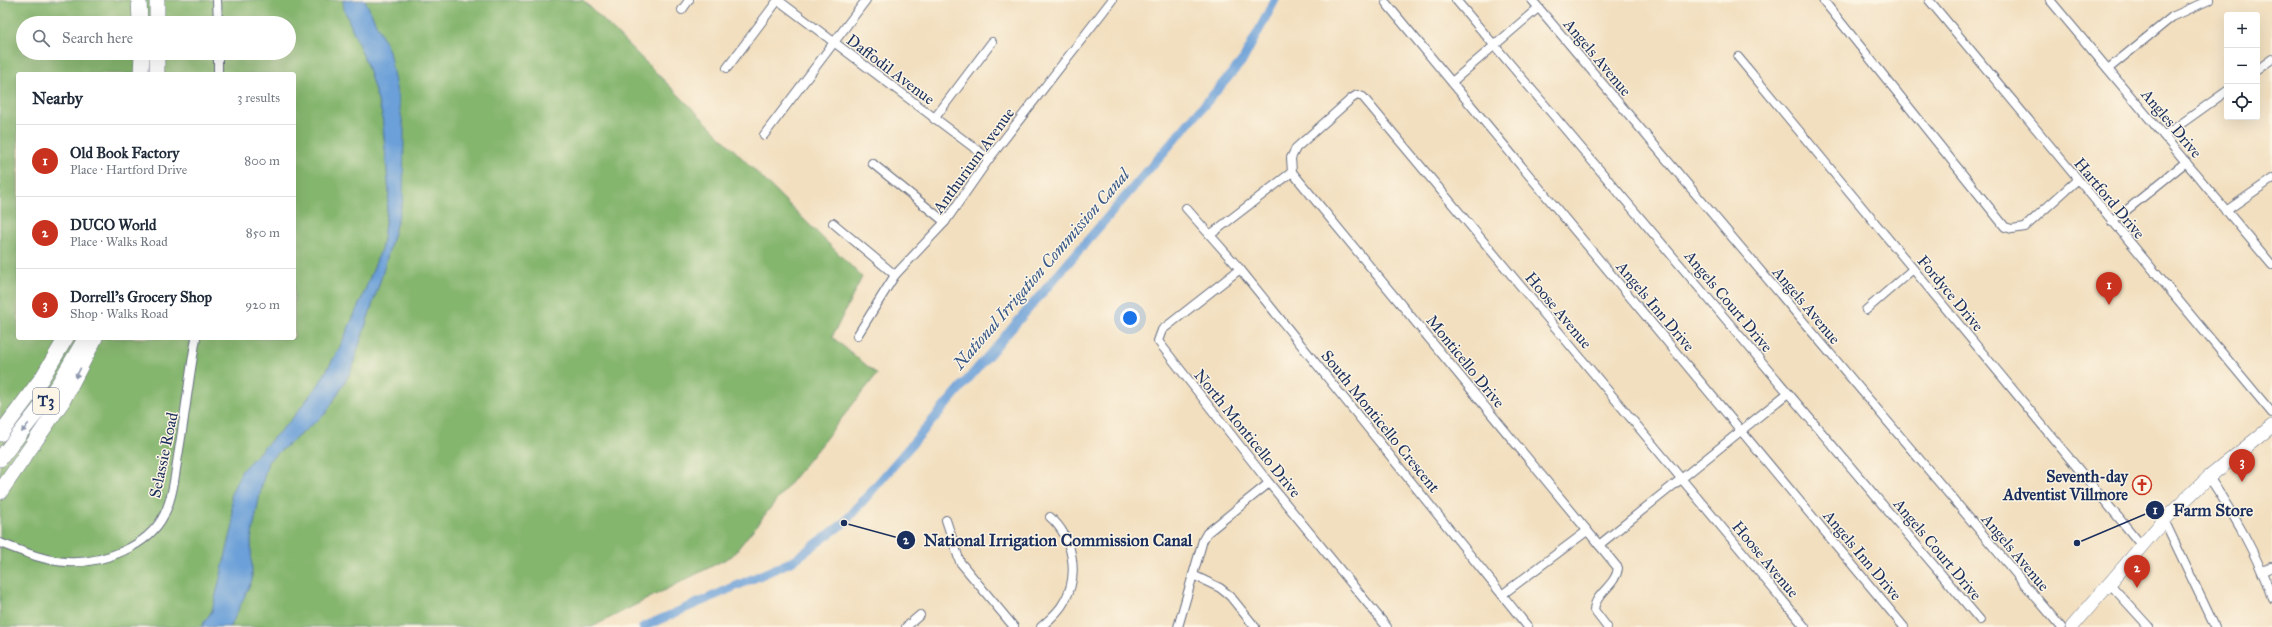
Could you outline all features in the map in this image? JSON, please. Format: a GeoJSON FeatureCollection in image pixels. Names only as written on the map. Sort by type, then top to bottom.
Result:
{"type":"FeatureCollection","features":[{"type":"Feature","properties":{"kind":"highway"},"geometry":{"type":"LineString","coordinates":[[139,0],[140,16]]}},
{"type":"Feature","properties":{"kind":"highway"},"geometry":{"type":"LineString","coordinates":[[157,0],[157,16]]}},
{"type":"Feature","properties":{"kind":"highway"},"geometry":{"type":"LineString","coordinates":[[141,72],[142,60]]}},
{"type":"Feature","properties":{"kind":"highway"},"geometry":{"type":"LineString","coordinates":[[157,60],[157,72]]}},
{"type":"Feature","properties":{"kind":"highway","name":"T3"},"geometry":{"type":"LineString","coordinates":[[0,434],[42,378],[65,340]]}},
{"type":"Feature","properties":{"kind":"highway","name":"T3"},"geometry":{"type":"LineString","coordinates":[[0,459],[58,385],[84,340]]}},
{"type":"Feature","properties":{"kind":"highway"},"geometry":{"type":"LineString","coordinates":[[0,492],[62,402],[94,340]]}},
{"type":"Feature","properties":{"kind":"main road"},"geometry":{"type":"LineString","coordinates":[[2072,627],[2164,520],[2209,477],[2272,426]]}},
{"type":"Feature","properties":{"kind":"street"},"geometry":{"type":"LineString","coordinates":[[217,0],[218,16]]}},
{"type":"Feature","properties":{"kind":"street"},"geometry":{"type":"LineString","coordinates":[[682,10],[689,0]]}},
{"type":"Feature","properties":{"kind":"street"},"geometry":{"type":"LineString","coordinates":[[727,68],[778,0]]}},
{"type":"Feature","properties":{"kind":"street","name":"Daffodil Avenue"},"geometry":{"type":"LineString","coordinates":[[778,0],[988,159]]}},
{"type":"Feature","properties":{"kind":"street"},"geometry":{"type":"LineString","coordinates":[[764,136],[866,0]]}},
{"type":"Feature","properties":{"kind":"street","name":"Anthurium Avenue"},"geometry":{"type":"LineString","coordinates":[[857,336],[895,275],[945,222],[988,159],[1112,0]]}},
{"type":"Feature","properties":{"kind":"street","name":"Angels Court Drive"},"geometry":{"type":"LineString","coordinates":[[1456,0],[1980,620]]}},
{"type":"Feature","properties":{"kind":"street","name":"Angels Avenue"},"geometry":{"type":"LineString","coordinates":[[1532,0],[2062,627]]}},
{"type":"Feature","properties":{"kind":"street"},"geometry":{"type":"LineString","coordinates":[[1823,0],[2005,227],[2012,229],[2025,227],[2077,180]]}},
{"type":"Feature","properties":{"kind":"street","name":"Hartford Drive"},"geometry":{"type":"LineString","coordinates":[[1929,0],[2272,413]]}},
{"type":"Feature","properties":{"kind":"street","name":"Angles Drive"},"geometry":{"type":"LineString","coordinates":[[2050,0],[2272,265]]}},
{"type":"Feature","properties":{"kind":"street"},"geometry":{"type":"LineString","coordinates":[[2108,69],[2172,17],[2209,0]]}},
{"type":"Feature","properties":{"kind":"street","name":"Angels Inn Drive"},"geometry":{"type":"LineString","coordinates":[[1386,3],[1904,627]]}},
{"type":"Feature","properties":{"kind":"street"},"geometry":{"type":"LineString","coordinates":[[1452,82],[1538,8]]}},
{"type":"Feature","properties":{"kind":"street"},"geometry":{"type":"LineString","coordinates":[[934,119],[992,42]]}},
{"type":"Feature","properties":{"kind":"street","name":"Fordyce Drive"},"geometry":{"type":"LineString","coordinates":[[1738,57],[2142,546]]}},
{"type":"Feature","properties":{"kind":"street"},"geometry":{"type":"LineString","coordinates":[[2260,68],[2272,59]]}},
{"type":"Feature","properties":{"kind":"street"},"geometry":{"type":"LineString","coordinates":[[218,60],[218,72]]}},
{"type":"Feature","properties":{"kind":"street"},"geometry":{"type":"LineString","coordinates":[[2164,136],[2224,93]]}},
{"type":"Feature","properties":{"kind":"street","name":"Hoose Avenue"},"geometry":{"type":"LineString","coordinates":[[1292,172],[1291,158],[1296,148],[1357,95],[1363,97],[1805,627]]}},
{"type":"Feature","properties":{"kind":"street"},"geometry":{"type":"LineString","coordinates":[[2112,222],[2186,162]]}},
{"type":"Feature","properties":{"kind":"street"},"geometry":{"type":"LineString","coordinates":[[872,164],[945,222]]}},
{"type":"Feature","properties":{"kind":"street"},"geometry":{"type":"LineString","coordinates":[[1210,235],[1292,172]]}},
{"type":"Feature","properties":{"kind":"street","name":"Monticello Drive"},"geometry":{"type":"LineString","coordinates":[[1292,172],[1618,568],[1617,577],[1594,603],[1594,610],[1607,627]]}},
{"type":"Feature","properties":{"kind":"street"},"geometry":{"type":"LineString","coordinates":[[2226,210],[2272,179]]}},
{"type":"Feature","properties":{"kind":"street","name":"South Monticello Crescent"},"geometry":{"type":"LineString","coordinates":[[1186,208],[1240,269],[1503,594],[1528,627]]}},
{"type":"Feature","properties":{"kind":"street"},"geometry":{"type":"LineString","coordinates":[[833,223],[895,275]]}},
{"type":"Feature","properties":{"kind":"street","name":"North Monticello Drive"},"geometry":{"type":"LineString","coordinates":[[1240,269],[1162,330],[1158,341],[1269,483],[1387,627]]}},
{"type":"Feature","properties":{"kind":"street"},"geometry":{"type":"LineString","coordinates":[[1866,310],[1913,269]]}},
{"type":"Feature","properties":{"kind":"street","name":"Selassie Road"},"geometry":{"type":"LineString","coordinates":[[0,543],[30,554],[66,562],[83,561],[103,559],[124,550],[142,539],[155,528],[164,515],[174,484],[196,340]]}},
{"type":"Feature","properties":{"kind":"street"},"geometry":{"type":"LineString","coordinates":[[1599,545],[1788,393]]}},
{"type":"Feature","properties":{"kind":"street"},"geometry":{"type":"LineString","coordinates":[[2209,477],[2233,514],[2263,571],[2272,598]]}},
{"type":"Feature","properties":{"kind":"street"},"geometry":{"type":"LineString","coordinates":[[1178,627],[1203,540],[1207,533],[1269,483]]}},
{"type":"Feature","properties":{"kind":"street"},"geometry":{"type":"LineString","coordinates":[[1040,627],[1065,602],[1072,571],[1069,542],[1060,526],[1050,517]]}},
{"type":"Feature","properties":{"kind":"street"},"geometry":{"type":"LineString","coordinates":[[946,520],[960,562],[1014,627]]}},
{"type":"Feature","properties":{"kind":"street"},"geometry":{"type":"LineString","coordinates":[[2164,520],[2214,627]]}},
{"type":"Feature","properties":{"kind":"street"},"geometry":{"type":"LineString","coordinates":[[1503,594],[1587,532]]}},
{"type":"Feature","properties":{"kind":"street"},"geometry":{"type":"LineString","coordinates":[[2263,571],[2272,567]]}},
{"type":"Feature","properties":{"kind":"street"},"geometry":{"type":"LineString","coordinates":[[1193,575],[1220,588],[1230,596],[1255,627]]}},
{"type":"Feature","properties":{"kind":"street"},"geometry":{"type":"LineString","coordinates":[[2110,584],[2149,627]]}},
{"type":"Feature","properties":{"kind":"street"},"geometry":{"type":"LineString","coordinates":[[906,627],[920,615]]}},
{"type":"Feature","properties":{"kind":"green space"},"geometry":{"type":"Polygon","coordinates":[[[0,0],[343,0],[345,9],[367,65],[382,114],[389,193],[382,247],[362,298],[339,349],[319,384],[292,419],[242,470],[231,494],[233,526],[212,611],[201,627],[0,627],[0,0]]]}},
{"type":"Feature","properties":{"kind":"green space"},"geometry":{"type":"Polygon","coordinates":[[[365,0],[583,0],[862,277],[832,337],[877,374],[732,556],[592,627],[229,627],[252,580],[251,540],[268,461],[326,413],[350,373],[382,275],[403,200],[365,0]]]}},
{"type":"Feature","properties":{"kind":"water"},"geometry":{"type":"Polygon","coordinates":[[[343,0],[365,0],[389,51],[404,130],[403,200],[382,275],[350,373],[326,413],[268,461],[251,540],[252,580],[233,621],[229,627],[201,627],[212,611],[233,526],[231,494],[242,470],[292,419],[319,384],[339,349],[362,298],[382,247],[389,193],[382,114],[367,65],[344,9],[343,0]]]}},
{"type":"Feature","properties":{"kind":"waterway","name":"National Irrigation Commission Canal"},"geometry":{"type":"LineString","coordinates":[[643,627],[793,561],[844,523],[1243,60],[1275,0]]}},
{"type":"Feature","properties":{"kind":"place","name":"Old Book Factory"},"geometry":{"type":"Point","coordinates":[2109,305]}},
{"type":"Feature","properties":{"kind":"place","name":"Dorrell's Grocery Shop"},"geometry":{"type":"Point","coordinates":[2242,482]}},
{"type":"Feature","properties":{"kind":"place","name":"Seventh-day Adventist Villmore"},"geometry":{"type":"Point","coordinates":[2142,485]}},
{"type":"Feature","properties":{"kind":"place","name":"National Irrigation Commission Canal"},"geometry":{"type":"Point","coordinates":[844,523]}},
{"type":"Feature","properties":{"kind":"place","name":"Farm Store"},"geometry":{"type":"Point","coordinates":[2077,543]}},
{"type":"Feature","properties":{"kind":"place","name":"DUCO World"},"geometry":{"type":"Point","coordinates":[2137,588]}}]}
